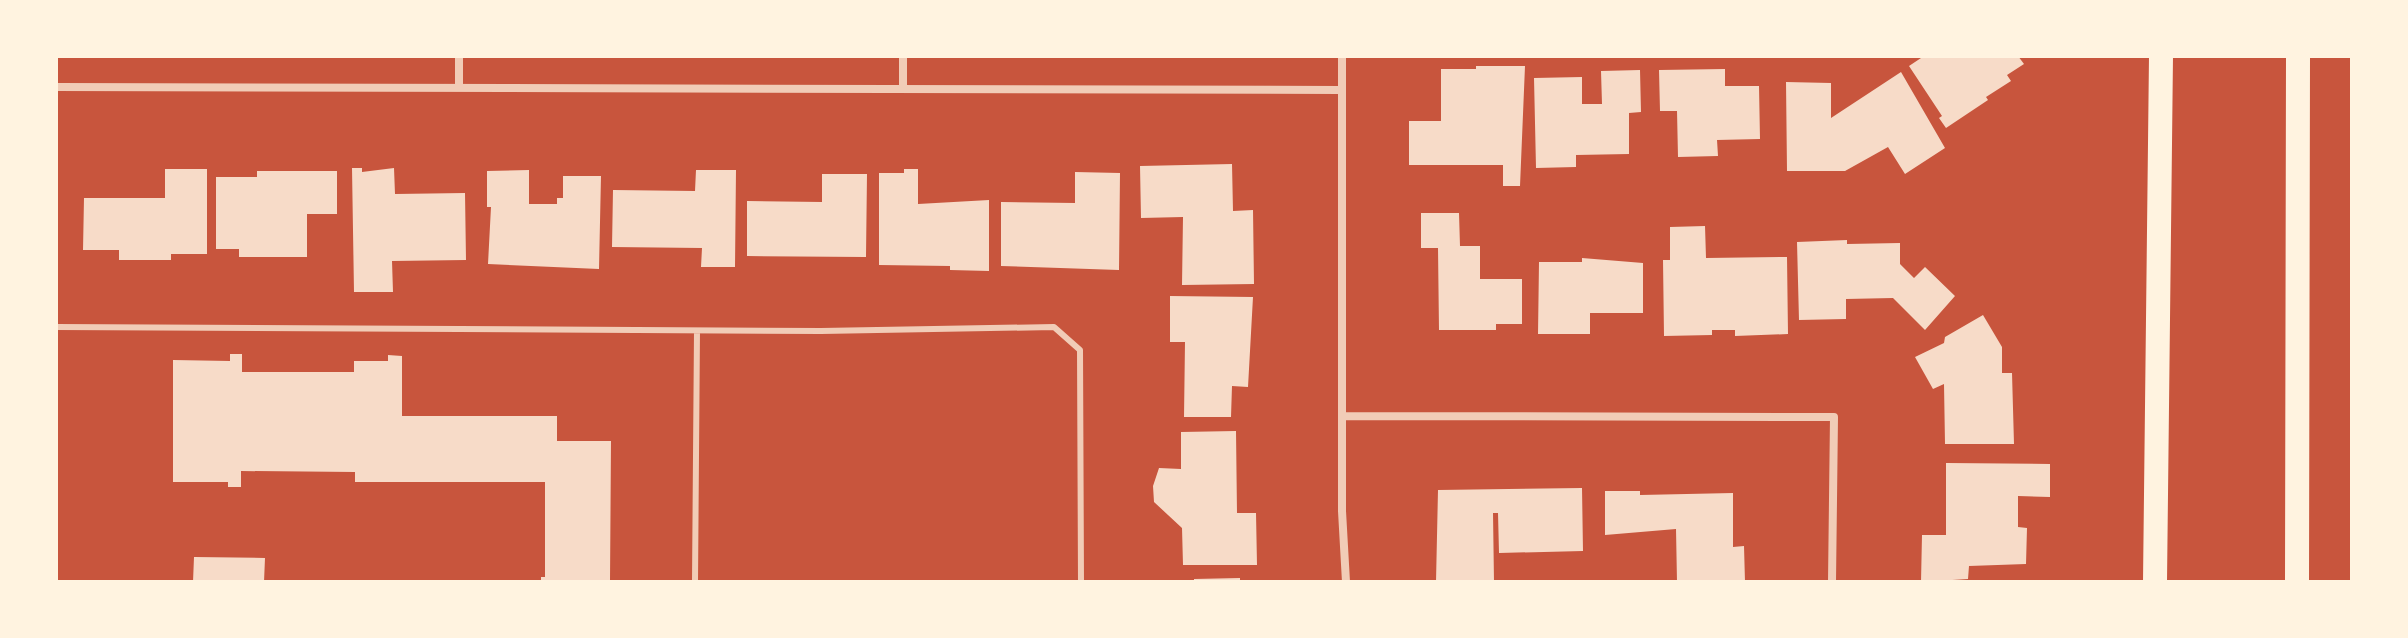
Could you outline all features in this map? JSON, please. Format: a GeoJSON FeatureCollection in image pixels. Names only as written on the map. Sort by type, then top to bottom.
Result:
{"type":"FeatureCollection","features":[{"type":"Feature","properties":{"kind":"highway"},"geometry":{"type":"LineString","coordinates":[[2155,582],[2161,56]]}},
{"type":"Feature","properties":{"kind":"highway"},"geometry":{"type":"LineString","coordinates":[[2297,582],[2298,56]]}},
{"type":"Feature","properties":{"kind":"street"},"geometry":{"type":"LineString","coordinates":[[459,56],[459,88]]}},
{"type":"Feature","properties":{"kind":"street"},"geometry":{"type":"LineString","coordinates":[[903,56],[903,89]]}},
{"type":"Feature","properties":{"kind":"street"},"geometry":{"type":"LineString","coordinates":[[1342,56],[1342,416],[1346,582]]}},
{"type":"Feature","properties":{"kind":"street"},"geometry":{"type":"LineString","coordinates":[[56,87],[1341,90]]}},
{"type":"Feature","properties":{"kind":"street"},"geometry":{"type":"LineString","coordinates":[[1342,416],[1834,417],[1832,582]]}},
{"type":"Feature","properties":{"kind":"lane"},"geometry":{"type":"LineString","coordinates":[[56,327],[697,331],[1054,327],[1080,350],[1081,582]]}},
{"type":"Feature","properties":{"kind":"lane"},"geometry":{"type":"LineString","coordinates":[[695,582],[697,331]]}},
{"type":"Feature","properties":{"kind":"building"},"geometry":{"type":"Polygon","coordinates":[[[1924,56],[2018,56],[2024,64],[2007,75],[2011,81],[1986,97],[1988,100],[1946,128],[1939,118],[1942,116],[1909,66],[1924,56]]]}},
{"type":"Feature","properties":{"kind":"building"},"geometry":{"type":"Polygon","coordinates":[[[1476,66],[1525,66],[1520,186],[1503,186],[1503,165],[1409,165],[1409,121],[1441,121],[1441,69],[1476,69],[1476,66]]]}},
{"type":"Feature","properties":{"kind":"building"},"geometry":{"type":"Polygon","coordinates":[[[1725,69],[1725,86],[1759,86],[1760,139],[1717,140],[1718,156],[1678,157],[1677,111],[1660,111],[1659,70],[1725,69]]]}},
{"type":"Feature","properties":{"kind":"building"},"geometry":{"type":"Polygon","coordinates":[[[1640,70],[1641,112],[1629,113],[1629,154],[1576,155],[1576,167],[1536,168],[1534,78],[1582,77],[1582,104],[1602,104],[1601,71],[1640,70]]]}},
{"type":"Feature","properties":{"kind":"building"},"geometry":{"type":"Polygon","coordinates":[[[1901,72],[1945,148],[1905,174],[1888,147],[1845,171],[1787,171],[1786,82],[1831,83],[1831,118],[1901,72]]]}},
{"type":"Feature","properties":{"kind":"building"},"geometry":{"type":"Polygon","coordinates":[[[1232,164],[1233,211],[1253,210],[1254,284],[1182,285],[1183,217],[1141,218],[1140,166],[1232,164]]]}},
{"type":"Feature","properties":{"kind":"building"},"geometry":{"type":"Polygon","coordinates":[[[352,168],[362,168],[362,172],[394,168],[395,194],[465,193],[466,260],[392,261],[393,292],[354,292],[352,168]]]}},
{"type":"Feature","properties":{"kind":"building"},"geometry":{"type":"Polygon","coordinates":[[[165,169],[207,169],[207,254],[171,254],[171,260],[119,260],[119,250],[83,250],[84,198],[165,198],[165,169]]]}},
{"type":"Feature","properties":{"kind":"building"},"geometry":{"type":"Polygon","coordinates":[[[904,169],[918,169],[918,204],[989,200],[989,271],[950,270],[950,266],[879,265],[879,173],[904,173],[904,169]]]}},
{"type":"Feature","properties":{"kind":"building"},"geometry":{"type":"Polygon","coordinates":[[[529,170],[529,204],[557,204],[557,198],[563,198],[563,176],[601,176],[599,269],[488,264],[491,207],[487,207],[487,171],[529,170]]]}},
{"type":"Feature","properties":{"kind":"building"},"geometry":{"type":"Polygon","coordinates":[[[696,170],[736,170],[735,267],[701,267],[702,248],[612,247],[613,190],[695,191],[696,170]]]}},
{"type":"Feature","properties":{"kind":"building"},"geometry":{"type":"Polygon","coordinates":[[[257,171],[337,171],[337,214],[307,214],[307,257],[239,257],[239,249],[216,249],[216,177],[257,177],[257,171]]]}},
{"type":"Feature","properties":{"kind":"building"},"geometry":{"type":"Polygon","coordinates":[[[1075,172],[1120,173],[1119,270],[1001,266],[1001,202],[1075,203],[1075,172]]]}},
{"type":"Feature","properties":{"kind":"building"},"geometry":{"type":"Polygon","coordinates":[[[822,174],[867,174],[866,257],[747,256],[747,201],[822,202],[822,174]]]}},
{"type":"Feature","properties":{"kind":"building"},"geometry":{"type":"Polygon","coordinates":[[[1421,213],[1459,213],[1460,246],[1480,246],[1480,279],[1522,279],[1522,324],[1496,324],[1496,330],[1439,330],[1438,248],[1421,248],[1421,213]]]}},
{"type":"Feature","properties":{"kind":"building"},"geometry":{"type":"Polygon","coordinates":[[[1705,226],[1706,258],[1787,257],[1788,334],[1735,336],[1735,330],[1712,330],[1712,335],[1664,336],[1663,260],[1670,260],[1670,227],[1705,226]]]}},
{"type":"Feature","properties":{"kind":"building"},"geometry":{"type":"Polygon","coordinates":[[[1847,240],[1847,244],[1900,243],[1900,264],[1914,278],[1925,267],[1955,296],[1925,330],[1893,298],[1846,299],[1846,319],[1799,320],[1797,242],[1847,240]]]}},
{"type":"Feature","properties":{"kind":"building"},"geometry":{"type":"Polygon","coordinates":[[[1582,258],[1643,263],[1643,313],[1590,313],[1590,334],[1538,334],[1539,262],[1582,262],[1582,258]]]}},
{"type":"Feature","properties":{"kind":"building"},"geometry":{"type":"Polygon","coordinates":[[[1170,296],[1253,297],[1248,387],[1232,386],[1231,417],[1184,417],[1185,342],[1170,342],[1170,296]]]}},
{"type":"Feature","properties":{"kind":"building"},"geometry":{"type":"Polygon","coordinates":[[[1983,315],[2002,347],[2002,373],[2012,373],[2014,444],[1945,444],[1944,384],[1933,389],[1915,357],[1944,343],[1945,337],[1983,315]]]}},
{"type":"Feature","properties":{"kind":"building"},"geometry":{"type":"Polygon","coordinates":[[[230,354],[242,354],[242,372],[354,372],[354,361],[388,361],[388,355],[402,356],[402,416],[557,416],[557,441],[611,441],[610,582],[541,582],[541,577],[545,577],[545,482],[355,482],[355,472],[241,471],[241,487],[228,487],[228,482],[173,482],[173,360],[230,361],[230,354]]]}},
{"type":"Feature","properties":{"kind":"building"},"geometry":{"type":"Polygon","coordinates":[[[1236,431],[1237,513],[1256,513],[1257,565],[1183,565],[1182,528],[1154,502],[1153,486],[1159,468],[1181,469],[1181,432],[1236,431]]]}},
{"type":"Feature","properties":{"kind":"building"},"geometry":{"type":"Polygon","coordinates":[[[1946,463],[2050,464],[2050,497],[2018,496],[2018,527],[2027,528],[2026,564],[1969,566],[1968,579],[1921,582],[1922,535],[1946,535],[1946,463]]]}},
{"type":"Feature","properties":{"kind":"building"},"geometry":{"type":"Polygon","coordinates":[[[1582,488],[1583,551],[1499,553],[1498,513],[1493,513],[1494,582],[1436,582],[1438,490],[1582,488]]]}},
{"type":"Feature","properties":{"kind":"building"},"geometry":{"type":"Polygon","coordinates":[[[1605,491],[1640,491],[1640,495],[1733,493],[1733,547],[1744,546],[1745,582],[1677,582],[1676,529],[1605,535],[1605,491]]]}},
{"type":"Feature","properties":{"kind":"building"},"geometry":{"type":"Polygon","coordinates":[[[194,557],[265,558],[264,582],[193,582],[194,557]]]}},
{"type":"Feature","properties":{"kind":"building"},"geometry":{"type":"Polygon","coordinates":[[[1240,578],[1240,582],[1194,582],[1194,579],[1240,578]]]}}]}
